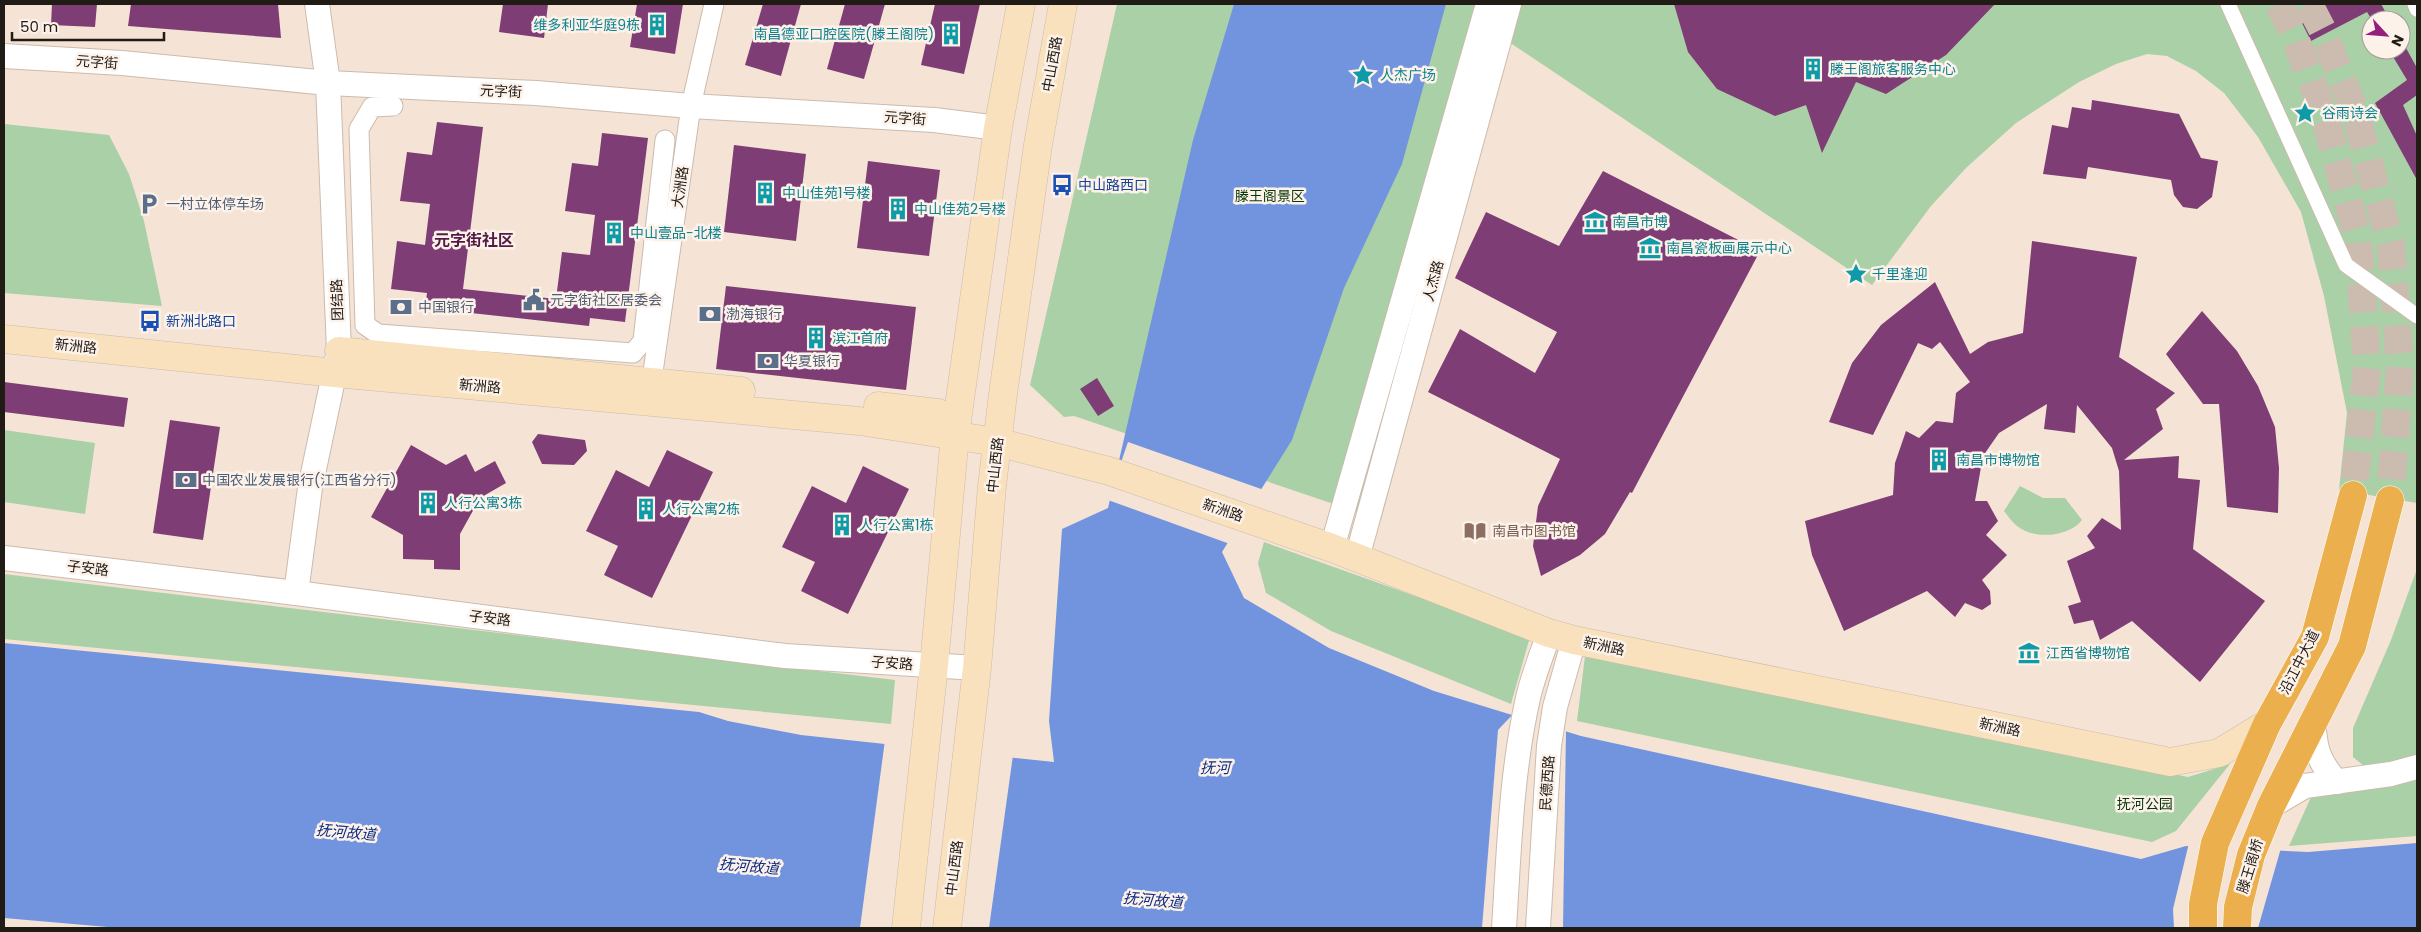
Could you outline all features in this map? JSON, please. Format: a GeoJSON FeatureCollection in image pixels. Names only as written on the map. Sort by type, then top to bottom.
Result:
{"type":"FeatureCollection","features":[{"type":"Feature","properties":{"kind":"highway","name":"沿江中大道"},"geometry":{"type":"LineString","coordinates":[[2203,928],[2203,904],[2215,843],[2267,724],[2315,637],[2353,495]]}},
{"type":"Feature","properties":{"kind":"highway"},"geometry":{"type":"LineString","coordinates":[[2271,806],[2352,646],[2390,500]]}},
{"type":"Feature","properties":{"kind":"highway","name":"滕王阁桥"},"geometry":{"type":"LineString","coordinates":[[2237,928],[2238,907],[2251,854],[2271,806]]}},
{"type":"Feature","properties":{"kind":"main road"},"geometry":{"type":"LineString","coordinates":[[906,928],[934,665],[955,435],[998,128],[1020,4]]}},
{"type":"Feature","properties":{"kind":"main road","name":"中山西路"},"geometry":{"type":"LineString","coordinates":[[947,928],[977,668],[997,442],[1038,145],[1063,4]]}},
{"type":"Feature","properties":{"kind":"main road","name":"新洲路"},"geometry":{"type":"LineString","coordinates":[[4,338],[337,362],[650,391],[997,442],[1109,471],[1332,548],[1562,636],[2170,762],[2220,753],[2267,724]]}},
{"type":"Feature","properties":{"kind":"street","name":"团结路"},"geometry":{"type":"LineString","coordinates":[[296,592],[310,488],[337,362],[328,83],[317,4]]}},
{"type":"Feature","properties":{"kind":"street","name":"大洲路"},"geometry":{"type":"LineString","coordinates":[[650,391],[691,106],[714,4]]}},
{"type":"Feature","properties":{"kind":"street","name":"人杰路"},"geometry":{"type":"LineString","coordinates":[[1332,548],[1488,4]]}},
{"type":"Feature","properties":{"kind":"street","name":"人杰路"},"geometry":{"type":"LineString","coordinates":[[1357,558],[1509,4]]}},
{"type":"Feature","properties":{"kind":"street"},"geometry":{"type":"LineString","coordinates":[[2228,4],[2346,265],[2417,315]]}},
{"type":"Feature","properties":{"kind":"street"},"geometry":{"type":"LineString","coordinates":[[2415,4],[2417,8]]}},
{"type":"Feature","properties":{"kind":"street","name":"元字街"},"geometry":{"type":"LineString","coordinates":[[4,56],[122,63],[328,83],[536,93],[691,106],[934,120],[998,128]]}},
{"type":"Feature","properties":{"kind":"street"},"geometry":{"type":"LineString","coordinates":[[393,106],[372,107],[359,129],[365,326],[378,334],[633,353],[643,341],[665,140]]}},
{"type":"Feature","properties":{"kind":"street","name":"子安路"},"geometry":{"type":"LineString","coordinates":[[4,558],[296,592],[785,656],[977,668]]}},
{"type":"Feature","properties":{"kind":"street"},"geometry":{"type":"LineString","coordinates":[[1504,928],[1512,798],[1528,697],[1562,636]]}},
{"type":"Feature","properties":{"kind":"street","name":"民德西路"},"geometry":{"type":"LineString","coordinates":[[1538,928],[1549,746],[1562,636]]}},
{"type":"Feature","properties":{"kind":"street"},"geometry":{"type":"LineString","coordinates":[[2313,720],[2315,743],[2323,768],[2337,782]]}},
{"type":"Feature","properties":{"kind":"street"},"geometry":{"type":"LineString","coordinates":[[2271,806],[2305,786],[2391,774],[2417,767]]}},
{"type":"Feature","properties":{"kind":"green space","name":"滕王阁景区"},"geometry":{"type":"Polygon","coordinates":[[[1117,4],[2417,4],[2417,503],[2339,490],[2347,413],[2324,296],[2301,212],[2258,137],[2224,93],[2196,71],[2167,56],[2147,54],[2116,64],[2079,82],[2016,123],[1966,168],[1931,206],[1872,285],[1509,42],[1381,520],[1074,416],[1064,417],[1030,385],[1117,4]]]}},
{"type":"Feature","properties":{"kind":"green space"},"geometry":{"type":"Polygon","coordinates":[[[4,124],[109,135],[129,174],[144,221],[162,306],[4,293],[4,124]]]}},
{"type":"Feature","properties":{"kind":"green space"},"geometry":{"type":"Polygon","coordinates":[[[4,430],[95,443],[85,514],[4,502],[4,430]]]}},
{"type":"Feature","properties":{"kind":"green space"},"geometry":{"type":"Polygon","coordinates":[[[2020,486],[2043,498],[2065,498],[2082,520],[2069,530],[2051,535],[2042,535],[2024,530],[2015,524],[2004,511],[2020,486]]]}},
{"type":"Feature","properties":{"kind":"green space"},"geometry":{"type":"Polygon","coordinates":[[[1264,542],[1530,637],[1511,704],[1331,631],[1266,593],[1258,563],[1264,542]]]}},
{"type":"Feature","properties":{"kind":"green space"},"geometry":{"type":"Polygon","coordinates":[[[2417,569],[2417,757],[2364,766],[2353,757],[2353,728],[2391,640],[2417,569]]]}},
{"type":"Feature","properties":{"kind":"green space"},"geometry":{"type":"Polygon","coordinates":[[[4,574],[895,680],[891,724],[4,639],[4,574]]]}},
{"type":"Feature","properties":{"kind":"green space","name":"抚河公园"},"geometry":{"type":"Polygon","coordinates":[[[1585,656],[2188,777],[2230,764],[2176,831],[2152,842],[1577,721],[1585,656]]]}},
{"type":"Feature","properties":{"kind":"green space"},"geometry":{"type":"Polygon","coordinates":[[[2417,774],[2417,836],[2289,846],[2311,797],[2417,774]]]}},
{"type":"Feature","properties":{"kind":"water","name":"抚河"},"geometry":{"type":"Polygon","coordinates":[[[1234,4],[1446,4],[1402,164],[1344,288],[1292,440],[1222,552],[1244,598],[1329,648],[1434,691],[1581,736],[2141,859],[2186,846],[2308,852],[2417,843],[2417,928],[119,928],[4,918],[4,643],[699,712],[728,721],[801,735],[1054,762],[1049,721],[1062,529],[1108,508],[1193,140],[1234,4]]]}},
{"type":"Feature","properties":{"kind":"pier"},"geometry":{"type":"Polygon","coordinates":[[[1128,442],[1264,490],[1230,544],[1108,500],[1128,442]]]}},
{"type":"Feature","properties":{"kind":"pier"},"geometry":{"type":"Polygon","coordinates":[[[1514,713],[1566,729],[1563,928],[1482,928],[1498,730],[1514,713]]]}},
{"type":"Feature","properties":{"kind":"pier"},"geometry":{"type":"Polygon","coordinates":[[[885,740],[1013,755],[989,928],[860,928],[885,740]]]}},
{"type":"Feature","properties":{"kind":"pier"},"geometry":{"type":"Polygon","coordinates":[[[2189,843],[2281,848],[2258,928],[2174,928],[2173,909],[2189,843]]]}},
{"type":"Feature","properties":{"kind":"building"},"geometry":{"type":"Polygon","coordinates":[[[52,4],[97,4],[95,27],[51,25],[52,4]]]}},
{"type":"Feature","properties":{"kind":"building"},"geometry":{"type":"Polygon","coordinates":[[[131,4],[278,4],[281,38],[128,26],[131,4]]]}},
{"type":"Feature","properties":{"kind":"building"},"geometry":{"type":"Polygon","coordinates":[[[503,4],[548,4],[544,38],[499,32],[503,4]]]}},
{"type":"Feature","properties":{"kind":"building","name":"维多利亚华庭9栋"},"geometry":{"type":"Polygon","coordinates":[[[637,4],[683,4],[675,54],[630,47],[637,4]]]}},
{"type":"Feature","properties":{"kind":"building"},"geometry":{"type":"Polygon","coordinates":[[[763,4],[801,4],[781,76],[745,65],[763,4]]]}},
{"type":"Feature","properties":{"kind":"building"},"geometry":{"type":"Polygon","coordinates":[[[845,4],[885,4],[864,79],[827,69],[845,4]]]}},
{"type":"Feature","properties":{"kind":"building","name":"南昌德亚口腔医院(滕王阁院)"},"geometry":{"type":"Polygon","coordinates":[[[935,4],[980,4],[964,74],[921,65],[935,4]]]}},
{"type":"Feature","properties":{"kind":"building","name":"滕王阁旅客服务中心"},"geometry":{"type":"Polygon","coordinates":[[[1674,4],[1995,4],[1946,55],[1886,94],[1856,82],[1822,153],[1806,105],[1775,116],[1717,89],[1688,52],[1674,4]]]}},
{"type":"Feature","properties":{"kind":"building"},"geometry":{"type":"Polygon","coordinates":[[[2315,4],[2381,4],[2384,10],[2361,10],[2361,15],[2311,41],[2297,13],[2315,4]]]}},
{"type":"Feature","properties":{"kind":"building"},"geometry":{"type":"Polygon","coordinates":[[[2411,57],[2417,68],[2417,95],[2403,105],[2417,136],[2417,180],[2375,103],[2407,80],[2395,60],[2411,60],[2411,57]]]}},
{"type":"Feature","properties":{"kind":"building"},"geometry":{"type":"Polygon","coordinates":[[[2092,100],[2179,114],[2201,158],[2218,161],[2212,197],[2197,209],[2183,207],[2174,195],[2171,180],[2088,167],[2086,179],[2043,174],[2052,125],[2068,128],[2072,107],[2091,110],[2092,100]]]}},
{"type":"Feature","properties":{"kind":"building"},"geometry":{"type":"Polygon","coordinates":[[[437,122],[483,127],[463,289],[556,299],[562,252],[590,255],[595,215],[565,211],[572,163],[598,166],[602,133],[648,138],[625,322],[590,318],[589,326],[425,308],[427,293],[391,289],[397,241],[425,245],[430,204],[400,201],[407,152],[432,155],[437,122]]]}},
{"type":"Feature","properties":{"kind":"building","name":"中山佳苑1号楼"},"geometry":{"type":"Polygon","coordinates":[[[734,145],[806,154],[796,241],[724,232],[734,145]]]}},
{"type":"Feature","properties":{"kind":"building","name":"中山佳苑2号楼"},"geometry":{"type":"Polygon","coordinates":[[[868,161],[940,170],[929,256],[857,248],[868,161]]]}},
{"type":"Feature","properties":{"kind":"building","name":"南昌市图书馆"},"geometry":{"type":"Polygon","coordinates":[[[1603,171],[1760,251],[1632,493],[1630,492],[1605,534],[1580,555],[1541,576],[1533,546],[1538,506],[1560,459],[1428,392],[1460,329],[1535,373],[1557,332],[1455,278],[1486,212],[1559,246],[1603,171]]]}},
{"type":"Feature","properties":{"kind":"building","name":"南昌市博物馆"},"geometry":{"type":"Polygon","coordinates":[[[2032,241],[2137,257],[2119,357],[2175,393],[2156,409],[2163,429],[2124,460],[2179,456],[2178,478],[2200,480],[2193,549],[2265,601],[2200,682],[2132,621],[2100,640],[2093,620],[2074,624],[2068,606],[2081,602],[2067,561],[2095,548],[2087,536],[2102,518],[2121,530],[2119,471],[2112,448],[2077,405],[2075,433],[2044,429],[2047,404],[1999,433],[1983,456],[1975,501],[1987,501],[1998,521],[1986,535],[2007,555],[1982,580],[1990,591],[1991,604],[1982,610],[1965,603],[1955,617],[1927,591],[1844,631],[1812,555],[1805,521],[1893,495],[1895,463],[1906,431],[1919,438],[1936,421],[1953,423],[1956,393],[1970,382],[1940,342],[1932,349],[1918,343],[1873,435],[1829,422],[1852,363],[1881,325],[1935,282],[1970,354],[1988,342],[2023,333],[2032,241]]]}},
{"type":"Feature","properties":{"kind":"building","name":"滨江首府"},"geometry":{"type":"Polygon","coordinates":[[[726,286],[916,307],[906,390],[716,369],[726,286]]]}},
{"type":"Feature","properties":{"kind":"building"},"geometry":{"type":"Polygon","coordinates":[[[2202,311],[2237,351],[2258,386],[2275,427],[2279,468],[2278,513],[2227,507],[2219,404],[2203,404],[2166,354],[2202,311]]]}},
{"type":"Feature","properties":{"kind":"building"},"geometry":{"type":"Polygon","coordinates":[[[1097,378],[1114,406],[1098,416],[1080,389],[1097,378]]]}},
{"type":"Feature","properties":{"kind":"building"},"geometry":{"type":"Polygon","coordinates":[[[4,382],[128,398],[124,427],[4,412],[4,382]]]}},
{"type":"Feature","properties":{"kind":"building","name":"中国农业发展银行(江西省分行)"},"geometry":{"type":"Polygon","coordinates":[[[170,420],[220,427],[203,540],[153,533],[170,420]]]}},
{"type":"Feature","properties":{"kind":"building"},"geometry":{"type":"Polygon","coordinates":[[[538,434],[585,440],[587,451],[574,465],[542,464],[532,442],[538,434]]]}},
{"type":"Feature","properties":{"kind":"building","name":"人行公寓3栋"},"geometry":{"type":"Polygon","coordinates":[[[411,445],[446,465],[466,454],[475,472],[495,461],[506,483],[480,498],[460,534],[460,570],[434,569],[434,560],[403,559],[403,535],[371,517],[411,445]]]}},
{"type":"Feature","properties":{"kind":"building","name":"人行公寓2栋"},"geometry":{"type":"Polygon","coordinates":[[[667,450],[713,472],[652,598],[604,575],[618,546],[586,531],[616,470],[649,487],[667,450]]]}},
{"type":"Feature","properties":{"kind":"building","name":"人行公寓1栋"},"geometry":{"type":"Polygon","coordinates":[[[863,466],[909,489],[848,614],[801,591],[815,562],[782,547],[812,486],[846,503],[863,466]]]}},
{"type":"Feature","properties":{"kind":"tunnel"},"geometry":{"type":"LineString","coordinates":[[2279,4],[2292,30],[2324,114],[2358,238],[2367,368],[2353,495]]}},
{"type":"Feature","properties":{"kind":"tunnel"},"geometry":{"type":"LineString","coordinates":[[2309,4],[2322,29],[2356,114],[2391,246],[2400,367],[2390,500]]}},
{"type":"Feature","properties":{"kind":"place","name":"维多利亚华庭9栋"},"geometry":{"type":"Point","coordinates":[657,25]}},
{"type":"Feature","properties":{"kind":"place","name":"南昌德亚口腔医院(滕王阁院)"},"geometry":{"type":"Point","coordinates":[951,34]}},
{"type":"Feature","properties":{"kind":"place","name":"滕王阁旅客服务中心"},"geometry":{"type":"Point","coordinates":[1813,69]}},
{"type":"Feature","properties":{"kind":"place","name":"人杰广场"},"geometry":{"type":"Point","coordinates":[1363,75]}},
{"type":"Feature","properties":{"kind":"place","name":"谷雨诗会"},"geometry":{"type":"Point","coordinates":[2305,113]}},
{"type":"Feature","properties":{"kind":"place","name":"中山路西口"},"geometry":{"type":"Point","coordinates":[1062,185]}},
{"type":"Feature","properties":{"kind":"place","name":"中山佳苑1号楼"},"geometry":{"type":"Point","coordinates":[765,193]}},
{"type":"Feature","properties":{"kind":"place","name":"一村立体停车场"},"geometry":{"type":"Point","coordinates":[149,204]}},
{"type":"Feature","properties":{"kind":"place","name":"中山佳苑2号楼"},"geometry":{"type":"Point","coordinates":[898,209]}},
{"type":"Feature","properties":{"kind":"place","name":"南昌市博"},"geometry":{"type":"Point","coordinates":[1595,222]}},
{"type":"Feature","properties":{"kind":"place","name":"中山壹品-北楼"},"geometry":{"type":"Point","coordinates":[614,233]}},
{"type":"Feature","properties":{"kind":"place","name":"南昌瓷板画展示中心"},"geometry":{"type":"Point","coordinates":[1650,248]}},
{"type":"Feature","properties":{"kind":"place","name":"千里逢迎"},"geometry":{"type":"Point","coordinates":[1856,274]}},
{"type":"Feature","properties":{"kind":"place","name":"元字街社区居委会"},"geometry":{"type":"Point","coordinates":[534,300]}},
{"type":"Feature","properties":{"kind":"place","name":"中国银行"},"geometry":{"type":"Point","coordinates":[401,307]}},
{"type":"Feature","properties":{"kind":"place","name":"渤海银行"},"geometry":{"type":"Point","coordinates":[710,314]}},
{"type":"Feature","properties":{"kind":"place","name":"新洲北路口"},"geometry":{"type":"Point","coordinates":[150,321]}},
{"type":"Feature","properties":{"kind":"place","name":"滨江首府"},"geometry":{"type":"Point","coordinates":[816,338]}},
{"type":"Feature","properties":{"kind":"place","name":"华夏银行"},"geometry":{"type":"Point","coordinates":[768,361]}},
{"type":"Feature","properties":{"kind":"place","name":"南昌市博物馆"},"geometry":{"type":"Point","coordinates":[1939,460]}},
{"type":"Feature","properties":{"kind":"place","name":"中国农业发展银行(江西省分行)"},"geometry":{"type":"Point","coordinates":[186,480]}},
{"type":"Feature","properties":{"kind":"place","name":"人行公寓3栋"},"geometry":{"type":"Point","coordinates":[428,503]}},
{"type":"Feature","properties":{"kind":"place","name":"人行公寓2栋"},"geometry":{"type":"Point","coordinates":[646,509]}},
{"type":"Feature","properties":{"kind":"place","name":"人行公寓1栋"},"geometry":{"type":"Point","coordinates":[842,525]}},
{"type":"Feature","properties":{"kind":"place","name":"南昌市图书馆"},"geometry":{"type":"Point","coordinates":[1475,531]}},
{"type":"Feature","properties":{"kind":"place","name":"江西省博物馆"},"geometry":{"type":"Point","coordinates":[2029,653]}},
{"type":"Feature","properties":{"kind":"district","name":"元字街社区"},"geometry":{"type":"Point","coordinates":[474,240]}},
{"type":"Feature","properties":{"kind":"water label","name":"抚河故道"},"geometry":{"type":"Point","coordinates":[346,832]}},
{"type":"Feature","properties":{"kind":"water label","name":"抚河故道"},"geometry":{"type":"Point","coordinates":[749,866]}},
{"type":"Feature","properties":{"kind":"water label","name":"抚河故道"},"geometry":{"type":"Point","coordinates":[1153,900]}}]}
